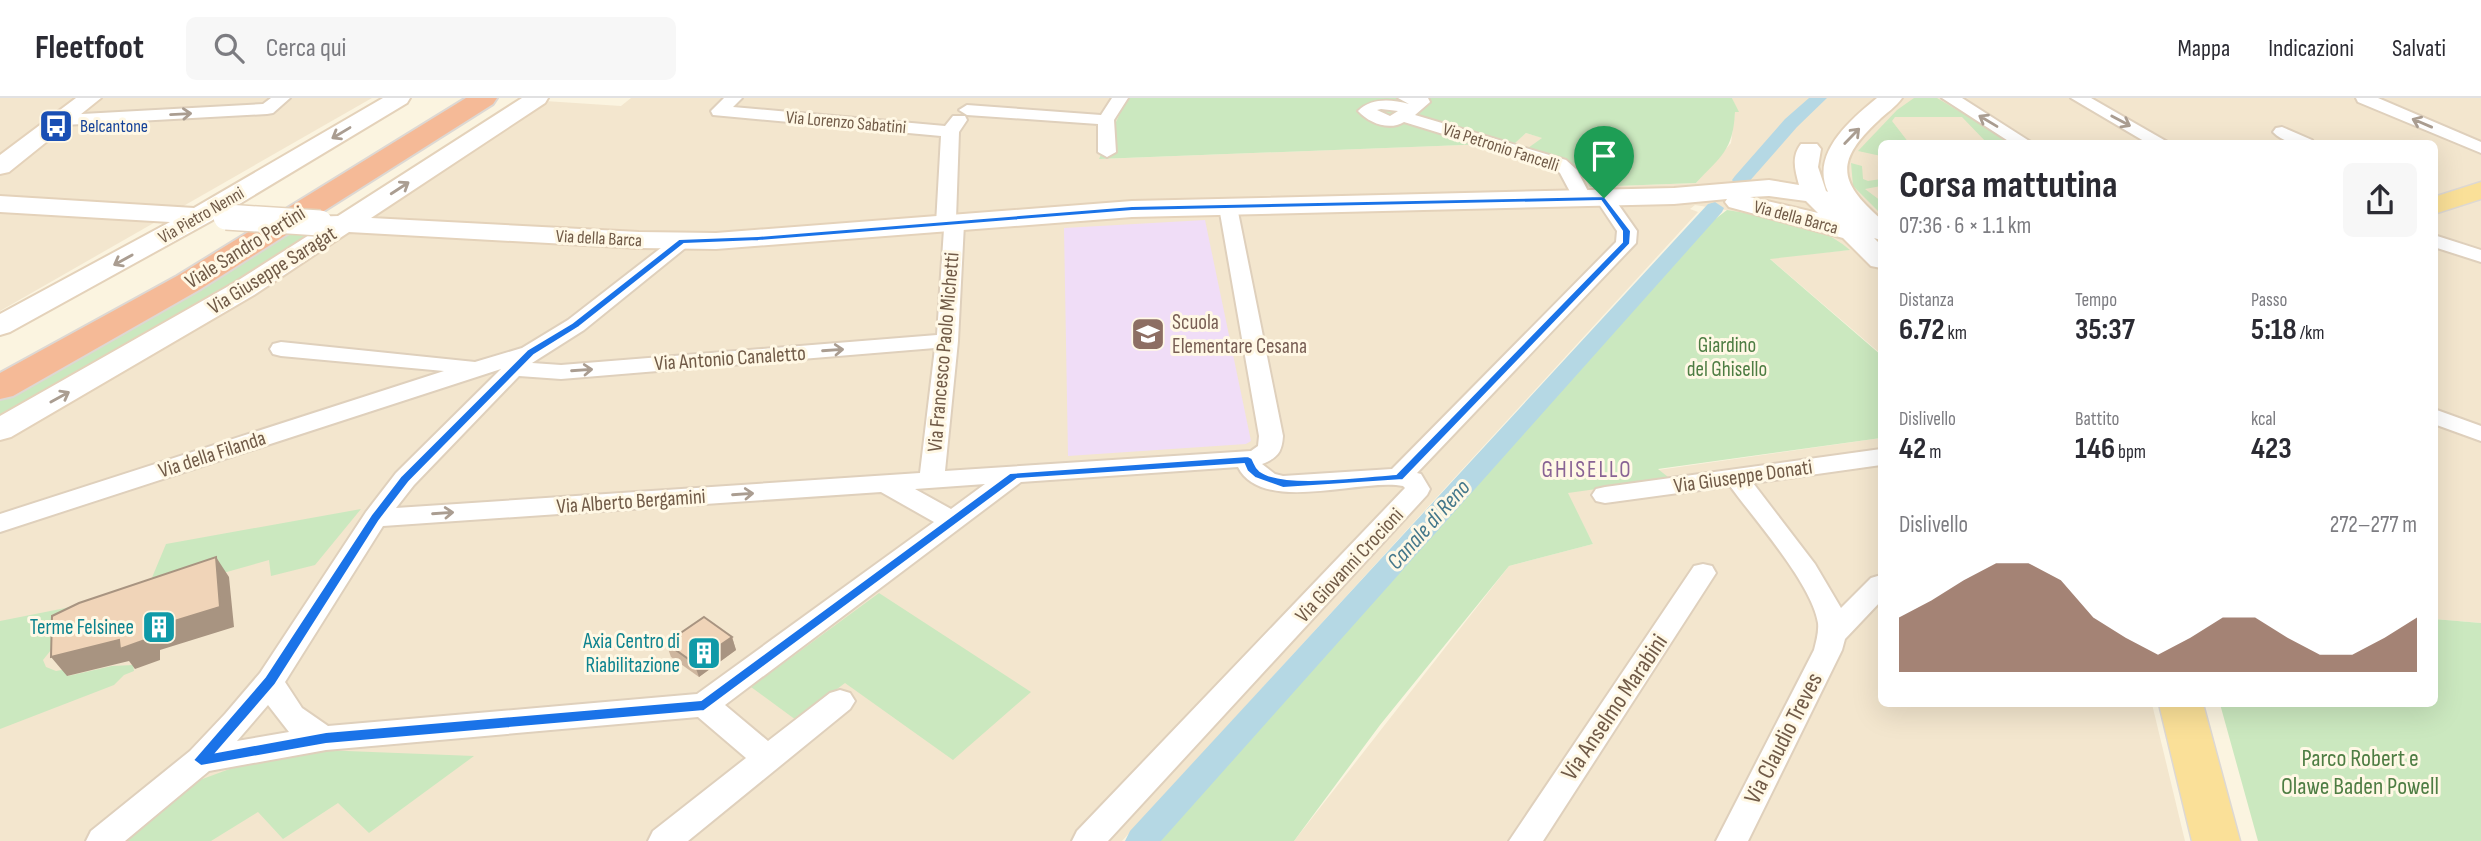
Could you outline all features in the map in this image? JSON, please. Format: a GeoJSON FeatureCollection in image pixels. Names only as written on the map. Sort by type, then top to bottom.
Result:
{"type":"FeatureCollection","features":[{"type":"Feature","properties":{"kind":"highway","name":"Viale Sandro Pertini"},"geometry":{"type":"LineString","coordinates":[[0,366],[171,271],[455,98]]}},
{"type":"Feature","properties":{"kind":"highway","name":"Viale Sandro Pertini"},"geometry":{"type":"LineString","coordinates":[[0,388],[188,283],[484,98]]}},
{"type":"Feature","properties":{"kind":"main road"},"geometry":{"type":"LineString","coordinates":[[2438,204],[2481,190]]}},
{"type":"Feature","properties":{"kind":"main road"},"geometry":{"type":"LineString","coordinates":[[2182,707],[2216,841]]}},
{"type":"Feature","properties":{"kind":"street"},"geometry":{"type":"LineString","coordinates":[[5,167],[90,98]]}},
{"type":"Feature","properties":{"kind":"street"},"geometry":{"type":"LineString","coordinates":[[64,120],[267,109],[282,98]]}},
{"type":"Feature","properties":{"kind":"street","name":"Via Pietro Nenni"},"geometry":{"type":"LineString","coordinates":[[0,326],[199,216],[399,98]]}},
{"type":"Feature","properties":{"kind":"street","name":"Via Giuseppe Saragat"},"geometry":{"type":"LineString","coordinates":[[0,429],[166,336],[333,223],[537,98]]}},
{"type":"Feature","properties":{"kind":"street","name":"Via Lorenzo Sabatini"},"geometry":{"type":"LineString","coordinates":[[733,98],[719,111],[950,132]]}},
{"type":"Feature","properties":{"kind":"street"},"geometry":{"type":"LineString","coordinates":[[1107,152],[1106,120],[1120,98]]}},
{"type":"Feature","properties":{"kind":"street","name":"Via della Barca"},"geometry":{"type":"LineString","coordinates":[[1769,188],[1859,98]]}},
{"type":"Feature","properties":{"kind":"street"},"geometry":{"type":"LineString","coordinates":[[1825,190],[1833,162],[1841,148],[1891,98]]}},
{"type":"Feature","properties":{"kind":"street"},"geometry":{"type":"LineString","coordinates":[[1950,98],[2019,140]]}},
{"type":"Feature","properties":{"kind":"street"},"geometry":{"type":"LineString","coordinates":[[2079,98],[2156,140]]}},
{"type":"Feature","properties":{"kind":"street"},"geometry":{"type":"LineString","coordinates":[[2364,98],[2481,148]]}},
{"type":"Feature","properties":{"kind":"street"},"geometry":{"type":"LineString","coordinates":[[950,132],[972,104],[1106,120]]}},
{"type":"Feature","properties":{"kind":"street","name":"Via Petronio Fancelli"},"geometry":{"type":"LineString","coordinates":[[1406,108],[1560,164],[1593,199]]}},
{"type":"Feature","properties":{"kind":"street","name":"Via Francesco Paolo Michetti"},"geometry":{"type":"LineString","coordinates":[[932,480],[947,341],[950,132]]}},
{"type":"Feature","properties":{"kind":"street"},"geometry":{"type":"LineString","coordinates":[[2282,132],[2298,140]]}},
{"type":"Feature","properties":{"kind":"street"},"geometry":{"type":"LineString","coordinates":[[1820,136],[1806,167],[1825,190],[1868,223],[1878,251]]}},
{"type":"Feature","properties":{"kind":"street","name":"Via della Barca"},"geometry":{"type":"LineString","coordinates":[[0,204],[682,241],[758,239],[1104,210],[1593,199],[1701,195],[1769,188],[1825,190]]}},
{"type":"Feature","properties":{"kind":"street","name":"Via della Barca"},"geometry":{"type":"LineString","coordinates":[[1739,202],[1796,205],[1825,190]]}},
{"type":"Feature","properties":{"kind":"street","name":"Via della Barca"},"geometry":{"type":"LineString","coordinates":[[1701,195],[1822,222],[1868,223]]}},
{"type":"Feature","properties":{"kind":"street","name":"Via Giovanni Crocioni"},"geometry":{"type":"LineString","coordinates":[[1088,841],[1414,496],[1418,489],[1416,484],[1399,477],[1626,243],[1627,231],[1593,199]]}},
{"type":"Feature","properties":{"kind":"street"},"geometry":{"type":"LineString","coordinates":[[1228,207],[1270,430],[1269,450],[1265,455],[1248,460],[1251,469],[1259,476],[1283,484],[1399,477]]}},
{"type":"Feature","properties":{"kind":"street","name":"Via della Filanda"},"geometry":{"type":"LineString","coordinates":[[0,523],[426,373],[497,373],[576,325],[682,241]]}},
{"type":"Feature","properties":{"kind":"street"},"geometry":{"type":"LineString","coordinates":[[2438,242],[2481,256]]}},
{"type":"Feature","properties":{"kind":"street","name":"Via Antonio Canaletto"},"geometry":{"type":"LineString","coordinates":[[497,373],[561,372],[947,341]]}},
{"type":"Feature","properties":{"kind":"street"},"geometry":{"type":"LineString","coordinates":[[281,349],[426,373]]}},
{"type":"Feature","properties":{"kind":"street","name":"Via della Filanda"},"geometry":{"type":"LineString","coordinates":[[497,373],[531,352]]}},
{"type":"Feature","properties":{"kind":"street"},"geometry":{"type":"LineString","coordinates":[[102,841],[201,760],[270,681],[375,518],[405,479],[497,373]]}},
{"type":"Feature","properties":{"kind":"street"},"geometry":{"type":"LineString","coordinates":[[2438,418],[2481,434]]}},
{"type":"Feature","properties":{"kind":"street","name":"Via Giuseppe Donati"},"geometry":{"type":"LineString","coordinates":[[1605,495],[1878,457]]}},
{"type":"Feature","properties":{"kind":"street","name":"Via Alberto Bergamini"},"geometry":{"type":"LineString","coordinates":[[375,518],[1248,460]]}},
{"type":"Feature","properties":{"kind":"street"},"geometry":{"type":"LineString","coordinates":[[201,760],[326,738],[704,705],[1014,475]]}},
{"type":"Feature","properties":{"kind":"street"},"geometry":{"type":"LineString","coordinates":[[1736,477],[1821,593],[1832,622],[1832,635]]}},
{"type":"Feature","properties":{"kind":"street"},"geometry":{"type":"LineString","coordinates":[[886,484],[953,521]]}},
{"type":"Feature","properties":{"kind":"street","name":"Via Anselmo Marabini"},"geometry":{"type":"LineString","coordinates":[[1525,841],[1703,573]]}},
{"type":"Feature","properties":{"kind":"street","name":"Via Claudio Treves"},"geometry":{"type":"LineString","coordinates":[[1731,841],[1828,650],[1832,635],[1878,588]]}},
{"type":"Feature","properties":{"kind":"street"},"geometry":{"type":"LineString","coordinates":[[270,681],[284,711],[302,727],[326,738]]}},
{"type":"Feature","properties":{"kind":"street"},"geometry":{"type":"LineString","coordinates":[[664,841],[840,701]]}},
{"type":"Feature","properties":{"kind":"street"},"geometry":{"type":"LineString","coordinates":[[704,705],[768,759]]}},
{"type":"Feature","properties":{"kind":"shaded area"},"geometry":{"type":"Polygon","coordinates":[[[0,98],[372,98],[0,311],[0,98]]]}},
{"type":"Feature","properties":{"kind":"shaded area"},"geometry":{"type":"Polygon","coordinates":[[[631,98],[1127,98],[1100,159],[1514,143],[1526,133],[1543,138],[1529,148],[1555,154],[1574,164],[1591,187],[1696,183],[1731,143],[1735,112],[1738,112],[1732,98],[2481,98],[2481,623],[2438,619],[2438,140],[1878,140],[1878,351],[1769,258],[1849,250],[1769,217],[1695,205],[1690,209],[1698,212],[1122,841],[0,841],[0,439],[545,101],[621,106],[631,98]]]}},
{"type":"Feature","properties":{"kind":"shaded area","name":"Scuola Elementare Cesana"},"geometry":{"type":"Polygon","coordinates":[[[1205,220],[1251,441],[1246,444],[1068,456],[1064,228],[1205,220]]]}},
{"type":"Feature","properties":{"kind":"shaded area"},"geometry":{"type":"Polygon","coordinates":[[[1878,438],[1878,707],[2153,707],[2185,841],[1294,841],[1509,566],[1593,544],[1567,493],[1658,470],[1878,438]]]}},
{"type":"Feature","properties":{"kind":"green space"},"geometry":{"type":"Polygon","coordinates":[[[1127,98],[1732,98],[1739,112],[1735,112],[1732,136],[1724,152],[1696,183],[1590,187],[1579,170],[1565,160],[1528,148],[1542,138],[1526,133],[1515,143],[1099,159],[1127,98]]]}},
{"type":"Feature","properties":{"kind":"green space"},"geometry":{"type":"Polygon","coordinates":[[[1914,98],[1937,98],[2008,140],[1984,140],[1962,117],[1895,117],[1892,121],[1907,140],[1878,140],[1878,155],[1858,151],[1897,110],[1914,98]]]}},
{"type":"Feature","properties":{"kind":"green space"},"geometry":{"type":"Polygon","coordinates":[[[1851,163],[1862,166],[1863,179],[1878,179],[1878,187],[1865,189],[1878,199],[1878,211],[1853,186],[1851,163]]]}},
{"type":"Feature","properties":{"kind":"green space","name":"Giardino del Ghisello"},"geometry":{"type":"Polygon","coordinates":[[[1727,210],[1775,218],[1823,233],[1850,250],[1770,259],[1878,352],[1878,438],[1658,469],[1667,479],[1568,493],[1593,544],[1509,566],[1380,725],[1294,841],[1156,841],[1578,365],[1710,223],[1727,210]]]}},
{"type":"Feature","properties":{"kind":"green space"},"geometry":{"type":"Polygon","coordinates":[[[286,234],[316,236],[0,424],[0,400],[67,364],[286,234]]]}},
{"type":"Feature","properties":{"kind":"green space"},"geometry":{"type":"Polygon","coordinates":[[[361,509],[315,565],[271,576],[269,560],[149,594],[51,650],[43,660],[46,667],[56,671],[67,669],[68,676],[112,666],[133,665],[134,671],[124,675],[114,685],[0,729],[0,621],[146,592],[166,544],[361,509]]]}},
{"type":"Feature","properties":{"kind":"green space"},"geometry":{"type":"Polygon","coordinates":[[[879,593],[1031,692],[953,760],[845,683],[796,720],[751,687],[879,593]]]}},
{"type":"Feature","properties":{"kind":"green space","name":"Parco Robert e Olawe Baden Powell"},"geometry":{"type":"Polygon","coordinates":[[[2438,619],[2481,623],[2481,841],[2258,841],[2221,707],[2438,707],[2438,619]]]}},
{"type":"Feature","properties":{"kind":"green space"},"geometry":{"type":"Polygon","coordinates":[[[321,750],[474,756],[369,833],[338,803],[283,839],[258,812],[211,841],[121,841],[197,781],[265,756],[321,750]]]}},
{"type":"Feature","properties":{"kind":"building"},"geometry":{"type":"Polygon","coordinates":[[[216,557],[220,607],[145,630],[145,640],[120,649],[119,640],[51,657],[52,616],[79,603],[216,557]]]}},
{"type":"Feature","properties":{"kind":"building"},"geometry":{"type":"Polygon","coordinates":[[[704,617],[732,637],[694,663],[666,643],[704,617]]]}},
{"type":"Feature","properties":{"kind":"waterway","name":"Canale di Reno"},"geometry":{"type":"LineString","coordinates":[[1741,180],[1791,123],[1819,98]]}},
{"type":"Feature","properties":{"kind":"waterway","name":"Canale di Reno"},"geometry":{"type":"LineString","coordinates":[[1141,841],[1715,208]]}},
{"type":"Feature","properties":{"kind":"place","name":"Belcantone"},"geometry":{"type":"Point","coordinates":[56,126]}},
{"type":"Feature","properties":{"kind":"place","name":"Scuola Elementare Cesana"},"geometry":{"type":"Point","coordinates":[1148,334]}},
{"type":"Feature","properties":{"kind":"place","name":"Terme Felsinee"},"geometry":{"type":"Point","coordinates":[159,627]}},
{"type":"Feature","properties":{"kind":"place","name":"Axia Centro di Riabilitazione"},"geometry":{"type":"Point","coordinates":[704,653]}},
{"type":"Feature","properties":{"kind":"district","name":"GHISELLO"},"geometry":{"type":"Point","coordinates":[1587,469]}},
{"type":"Feature","properties":{"kind":"route"},"geometry":{"type":"LineString","coordinates":[[1604,198],[1627,231],[1626,243],[1399,477],[1274,483],[1251,469],[1248,460],[1014,475],[704,705],[326,738],[201,760],[270,681],[375,518],[405,479],[531,352],[576,325],[682,241],[758,239],[1132,209],[1604,198]]}}]}
